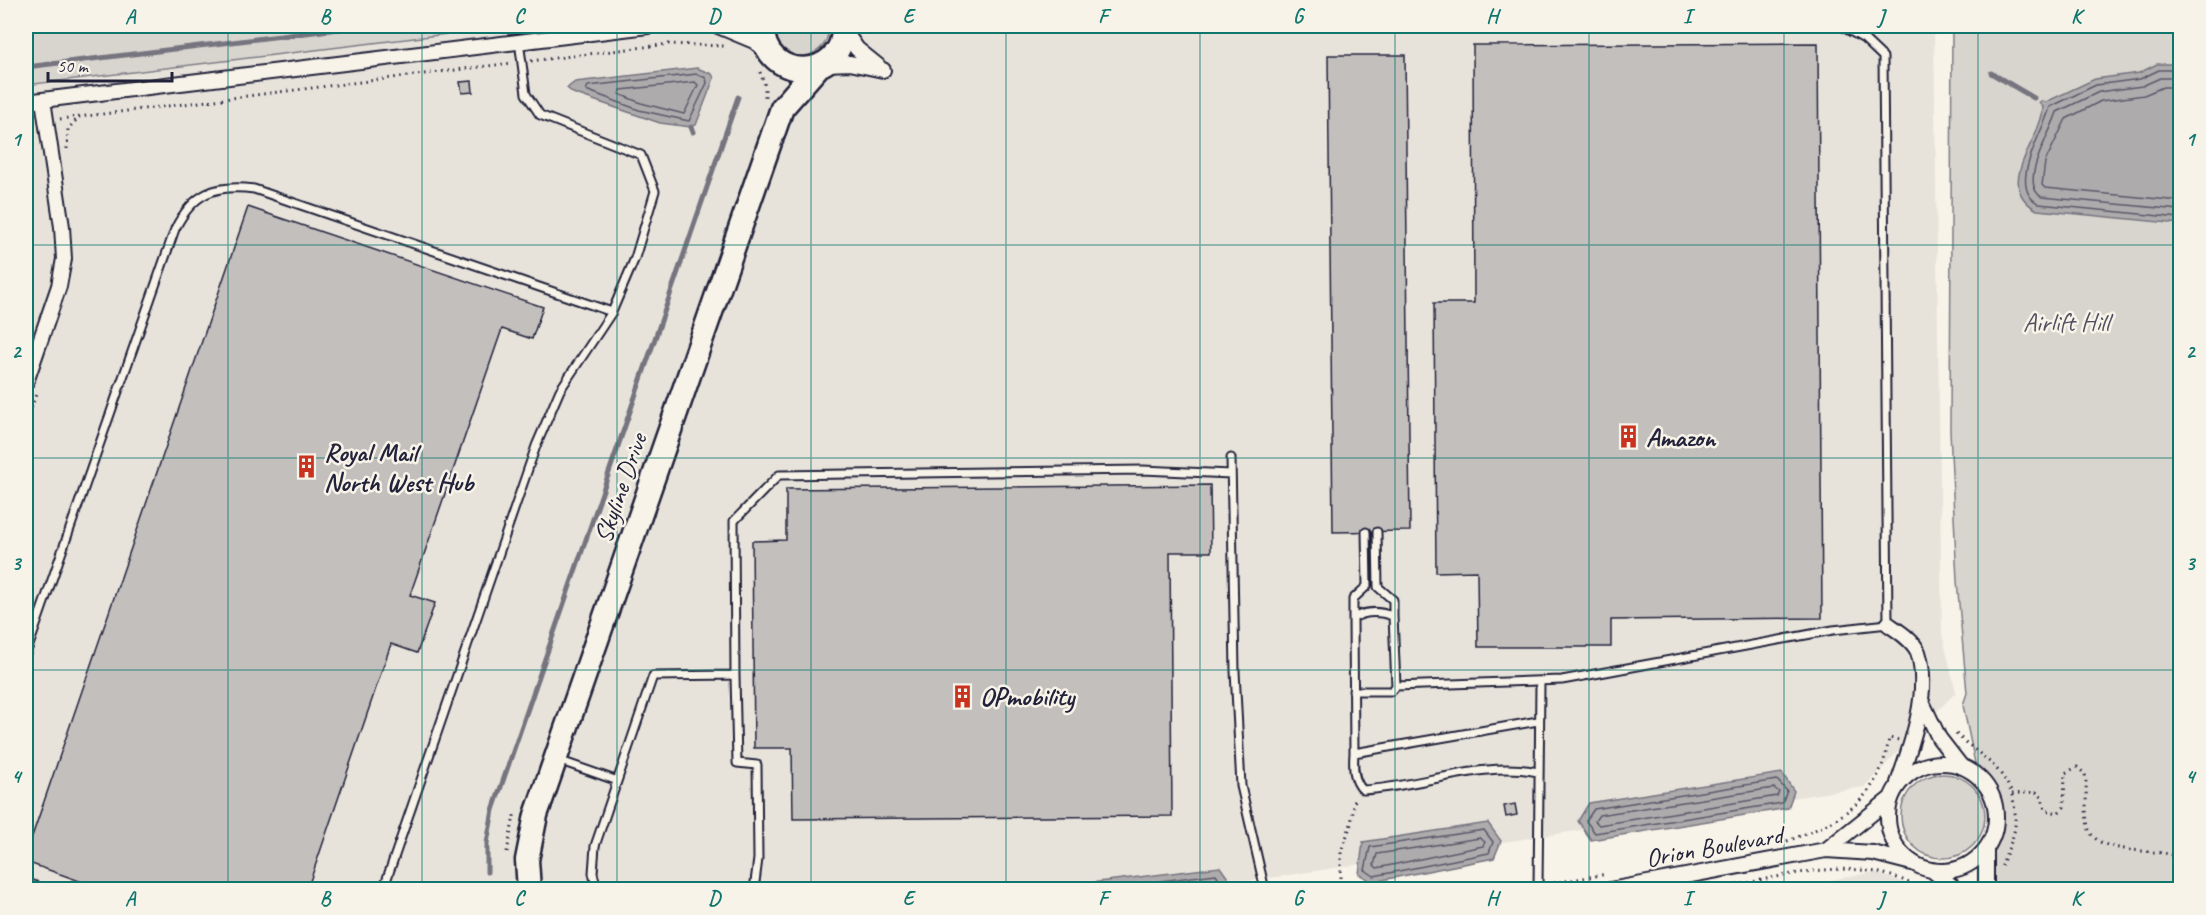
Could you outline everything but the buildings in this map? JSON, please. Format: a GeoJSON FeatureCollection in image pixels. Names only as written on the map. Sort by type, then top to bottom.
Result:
{"type":"FeatureCollection","features":[{"type":"Feature","properties":{"kind":"main road","name":"Skyline Drive"},"geometry":{"type":"LineString","coordinates":[[763,26],[764,39],[772,55],[782,108]]}},
{"type":"Feature","properties":{"kind":"main road","name":"Skyline Drive"},"geometry":{"type":"LineString","coordinates":[[529,890],[529,841],[555,759],[782,108],[838,48],[843,27]]}},
{"type":"Feature","properties":{"kind":"main road"},"geometry":{"type":"LineString","coordinates":[[772,55],[785,66],[797,69],[820,66]]}},
{"type":"Feature","properties":{"kind":"street"},"geometry":{"type":"LineString","coordinates":[[26,102],[648,26]]}},
{"type":"Feature","properties":{"kind":"street"},"geometry":{"type":"LineString","coordinates":[[718,26],[754,41],[772,55]]}},
{"type":"Feature","properties":{"kind":"street"},"geometry":{"type":"LineString","coordinates":[[820,66],[850,63],[883,70],[857,49],[843,27]]}},
{"type":"Feature","properties":{"kind":"street"},"geometry":{"type":"LineString","coordinates":[[26,382],[59,286],[64,260],[62,227],[43,100]]}},
{"type":"Feature","properties":{"kind":"street"},"geometry":{"type":"LineString","coordinates":[[1888,624],[1910,640],[1917,652],[1921,700],[1913,741],[1893,793],[1888,821],[1895,843],[1916,865],[1932,870],[1956,869],[1973,861],[1986,849]]}},
{"type":"Feature","properties":{"kind":"street"},"geometry":{"type":"LineString","coordinates":[[1921,700],[1939,738],[1960,765]]}},
{"type":"Feature","properties":{"kind":"street"},"geometry":{"type":"LineString","coordinates":[[1893,793],[1905,777],[1924,766],[1946,762],[1960,765],[1975,773],[1987,785],[1994,801],[1996,826],[1986,849],[1986,890]]}},
{"type":"Feature","properties":{"kind":"street","name":"Orion Boulevard"},"geometry":{"type":"LineString","coordinates":[[1826,850],[1893,793]]}},
{"type":"Feature","properties":{"kind":"street","name":"Orion Boulevard"},"geometry":{"type":"LineString","coordinates":[[1610,890],[1826,850],[1873,854],[1916,865]]}},
{"type":"Feature","properties":{"kind":"street"},"geometry":{"type":"LineString","coordinates":[[1932,870],[1958,890]]}},
{"type":"Feature","properties":{"kind":"lane"},"geometry":{"type":"LineString","coordinates":[[1353,691],[1392,691],[1396,687],[1540,682],[1602,675],[1833,630],[1888,624],[1883,57],[1864,39],[1841,26]]}},
{"type":"Feature","properties":{"kind":"lane"},"geometry":{"type":"LineString","coordinates":[[383,890],[536,446],[560,390],[612,312],[635,258],[655,191],[640,155],[540,115],[526,94],[519,41]]}},
{"type":"Feature","properties":{"kind":"lane"},"geometry":{"type":"LineString","coordinates":[[26,654],[175,229],[183,213],[211,190],[235,186],[254,189],[612,312]]}},
{"type":"Feature","properties":{"kind":"lane"},"geometry":{"type":"LineString","coordinates":[[1231,459],[1235,671],[1241,786],[1264,890]]}},
{"type":"Feature","properties":{"kind":"lane"},"geometry":{"type":"LineString","coordinates":[[754,890],[758,859],[757,765],[738,764],[734,521],[779,475],[1143,470],[1232,474]]}},
{"type":"Feature","properties":{"kind":"lane"},"geometry":{"type":"LineString","coordinates":[[1377,531],[1378,587],[1393,600],[1396,687]]}},
{"type":"Feature","properties":{"kind":"lane"},"geometry":{"type":"LineString","coordinates":[[1366,532],[1367,586],[1353,599],[1353,766],[1358,785],[1363,790],[1387,789],[1493,770],[1520,768],[1538,772]]}},
{"type":"Feature","properties":{"kind":"lane"},"geometry":{"type":"LineString","coordinates":[[1353,618],[1361,613],[1384,613],[1393,616]]}},
{"type":"Feature","properties":{"kind":"lane"},"geometry":{"type":"LineString","coordinates":[[597,890],[593,873],[595,846],[615,780],[653,676],[735,675]]}},
{"type":"Feature","properties":{"kind":"lane"},"geometry":{"type":"LineString","coordinates":[[1538,890],[1540,682]]}},
{"type":"Feature","properties":{"kind":"lane"},"geometry":{"type":"LineString","coordinates":[[1354,753],[1538,721]]}},
{"type":"Feature","properties":{"kind":"lane"},"geometry":{"type":"LineString","coordinates":[[555,759],[615,780]]}},
{"type":"Feature","properties":{"kind":"lane"},"geometry":{"type":"LineString","coordinates":[[26,882],[46,890]]}},
{"type":"Feature","properties":{"kind":"path"},"geometry":{"type":"LineString","coordinates":[[558,57],[669,44],[706,44],[733,49]]}},
{"type":"Feature","properties":{"kind":"path"},"geometry":{"type":"LineString","coordinates":[[68,158],[67,134],[79,117],[483,67]]}},
{"type":"Feature","properties":{"kind":"path"},"geometry":{"type":"LineString","coordinates":[[26,425],[36,393]]}},
{"type":"Feature","properties":{"kind":"path"},"geometry":{"type":"LineString","coordinates":[[1953,731],[1994,764],[2009,784],[2015,828],[2001,871]]}},
{"type":"Feature","properties":{"kind":"path"},"geometry":{"type":"LineString","coordinates":[[1785,842],[1834,820],[1871,790],[1886,759],[1889,738]]}},
{"type":"Feature","properties":{"kind":"path"},"geometry":{"type":"LineString","coordinates":[[2012,794],[2036,792],[2042,797],[2045,810],[2058,813],[2064,807],[2065,773],[2077,767],[2085,774],[2087,822],[2094,839],[2106,846],[2157,850],[2181,857]]}},
{"type":"Feature","properties":{"kind":"path"},"geometry":{"type":"LineString","coordinates":[[1341,890],[1341,852],[1351,824],[1358,785]]}},
{"type":"Feature","properties":{"kind":"path"},"geometry":{"type":"LineString","coordinates":[[1713,890],[1834,868],[1862,870],[1892,876],[1922,890]]}},
{"type":"Feature","properties":{"kind":"path"},"geometry":{"type":"LineString","coordinates":[[1558,882],[1615,872]]}},
{"type":"Feature","properties":{"kind":"path"},"geometry":{"type":"LineString","coordinates":[[2170,890],[2181,883]]}},
{"type":"Feature","properties":{"kind":"shaded area"},"geometry":{"type":"Polygon","coordinates":[[[26,26],[1934,26],[1942,634],[1956,692],[1864,787],[1197,889],[26,889],[26,26]]]}},
{"type":"Feature","properties":{"kind":"shaded area"},"geometry":{"type":"Polygon","coordinates":[[[1875,872],[1922,889],[1781,889],[1875,872]]]}},
{"type":"Feature","properties":{"kind":"green space"},"geometry":{"type":"Polygon","coordinates":[[[52,26],[513,26],[26,85],[26,29],[52,26]]]}},
{"type":"Feature","properties":{"kind":"green space"},"geometry":{"type":"Polygon","coordinates":[[[776,26],[828,26],[827,39],[816,52],[798,57],[788,52],[778,42],[776,26]]]}},
{"type":"Feature","properties":{"kind":"green space","name":"Airlift Hill"},"geometry":{"type":"Polygon","coordinates":[[[1952,26],[2180,26],[2180,889],[1994,889],[1992,849],[1997,815],[1996,797],[1976,768],[1963,705],[1967,693],[1957,581],[1950,430],[1952,26]]]}},
{"type":"Feature","properties":{"kind":"green space"},"geometry":{"type":"Polygon","coordinates":[[[1935,774],[1951,774],[1967,781],[1978,792],[1985,808],[1982,832],[1973,846],[1951,858],[1935,858],[1919,851],[1908,840],[1901,824],[1901,808],[1908,792],[1919,781],[1935,774]]]}},
{"type":"Feature","properties":{"kind":"water"},"geometry":{"type":"Polygon","coordinates":[[[2157,64],[2180,64],[2180,224],[2037,210],[2024,200],[2019,188],[2019,175],[2041,120],[2043,107],[2039,103],[2046,102],[2095,79],[2139,73],[2157,64]]]}},
{"type":"Feature","properties":{"kind":"water"},"geometry":{"type":"Polygon","coordinates":[[[697,68],[712,74],[714,78],[696,125],[691,127],[660,123],[573,93],[567,88],[575,82],[697,68]]]}},
{"type":"Feature","properties":{"kind":"water"},"geometry":{"type":"Polygon","coordinates":[[[1782,773],[1794,791],[1788,808],[1591,840],[1578,821],[1589,803],[1782,773]]]}},
{"type":"Feature","properties":{"kind":"water"},"geometry":{"type":"Polygon","coordinates":[[[1488,823],[1501,841],[1494,858],[1372,882],[1359,874],[1363,842],[1488,823]]]}},
{"type":"Feature","properties":{"kind":"water"},"geometry":{"type":"Polygon","coordinates":[[[1220,867],[1233,885],[1231,889],[1041,889],[1220,867]]]}},
{"type":"Feature","properties":{"kind":"waterway"},"geometry":{"type":"LineString","coordinates":[[26,67],[363,26]]}},
{"type":"Feature","properties":{"kind":"waterway"},"geometry":{"type":"LineString","coordinates":[[1991,73],[2034,98]]}},
{"type":"Feature","properties":{"kind":"waterway"},"geometry":{"type":"LineString","coordinates":[[487,872],[487,843],[493,810],[738,97]]}},
{"type":"Feature","properties":{"kind":"waterway"},"geometry":{"type":"LineString","coordinates":[[691,127],[693,132]]}},
{"type":"Feature","properties":{"kind":"place","name":"Amazon"},"geometry":{"type":"Point","coordinates":[1628,437]}},
{"type":"Feature","properties":{"kind":"place","name":"Royal Mail North West Hub"},"geometry":{"type":"Point","coordinates":[306,467]}},
{"type":"Feature","properties":{"kind":"place","name":"OPmobility"},"geometry":{"type":"Point","coordinates":[962,696]}}]}
